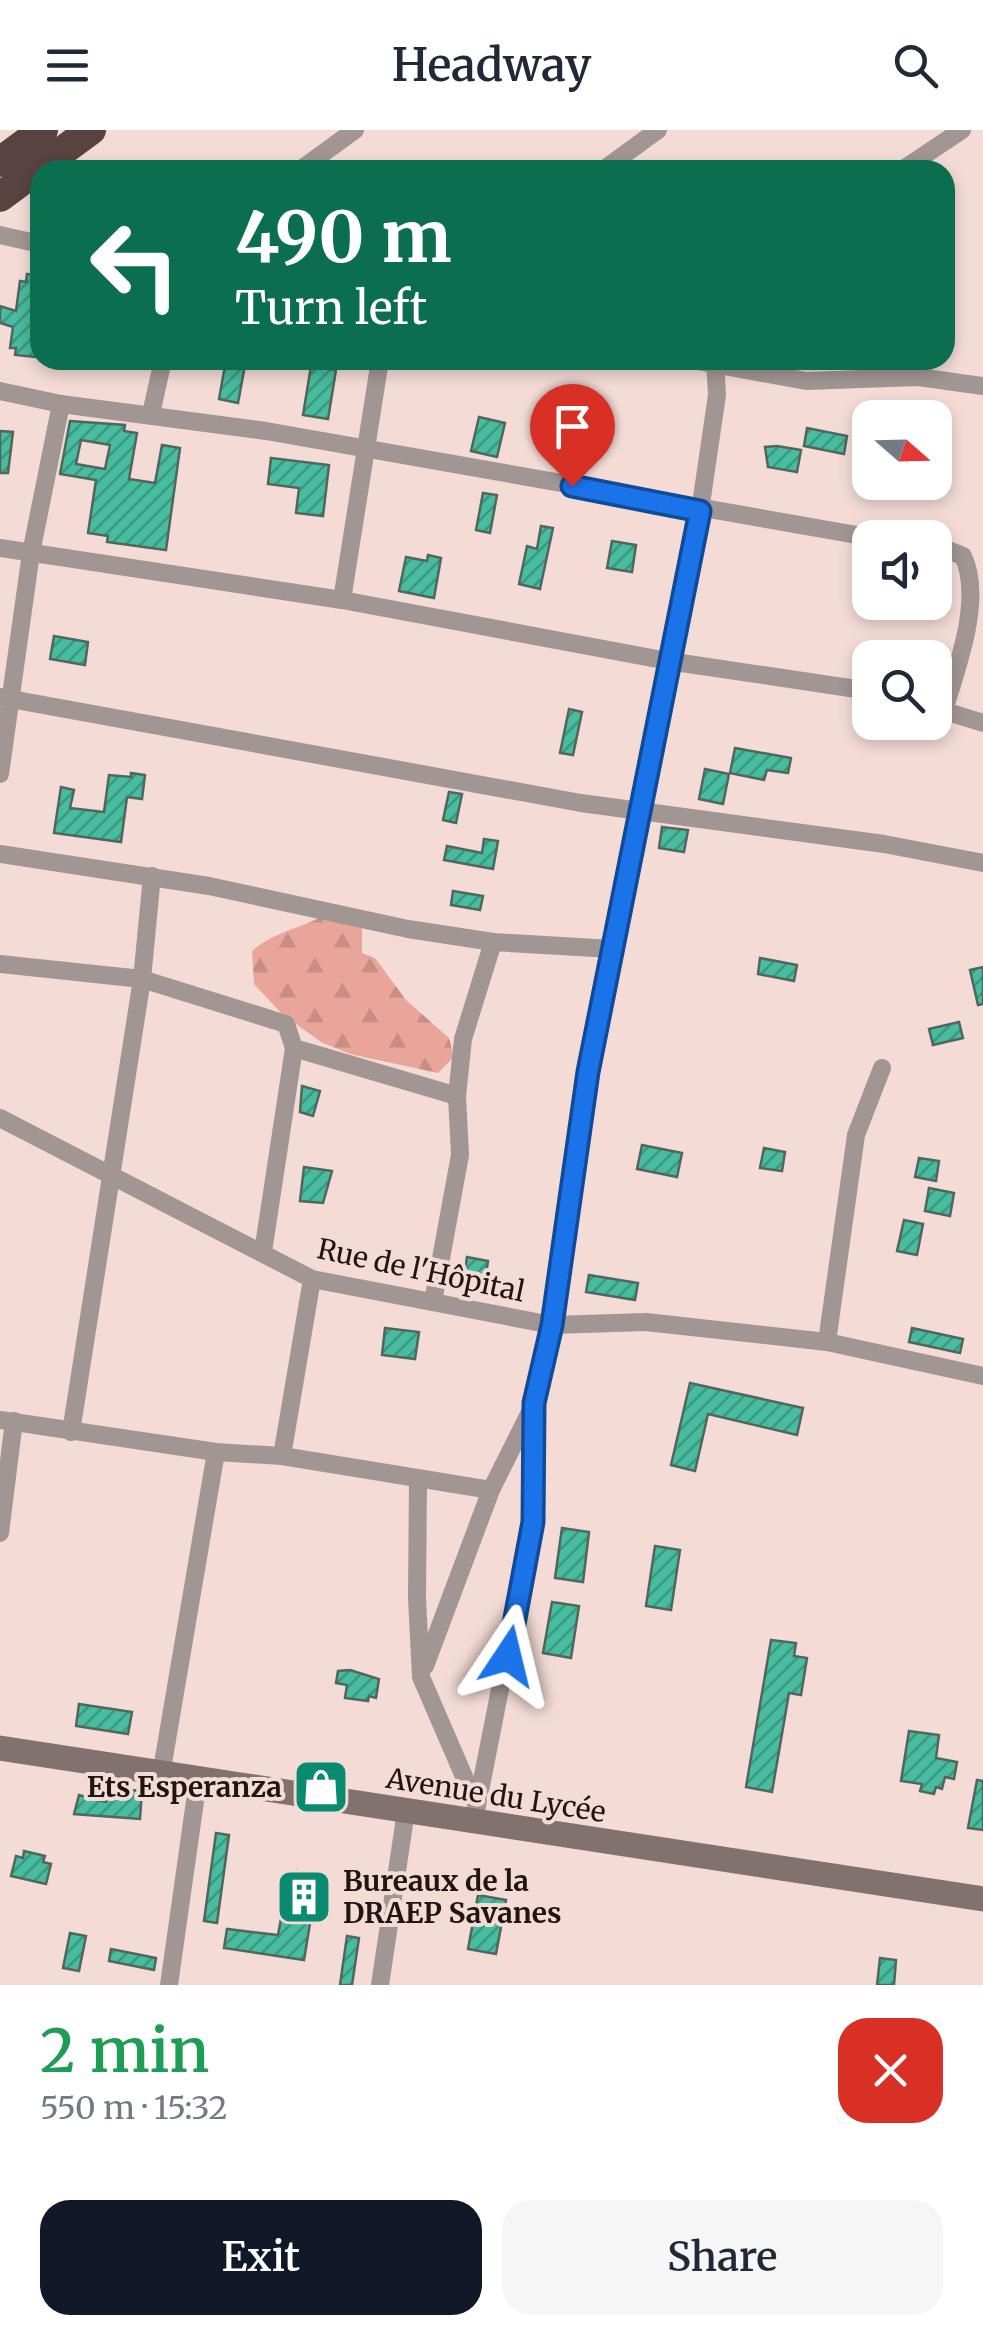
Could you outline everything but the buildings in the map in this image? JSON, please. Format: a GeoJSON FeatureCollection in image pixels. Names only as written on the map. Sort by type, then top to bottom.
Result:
{"type":"FeatureCollection","features":[{"type":"Feature","properties":{"kind":"highway"},"geometry":{"type":"LineString","coordinates":[[0,162],[43,130]]}},
{"type":"Feature","properties":{"kind":"highway"},"geometry":{"type":"LineString","coordinates":[[50,160],[91,130]]}},
{"type":"Feature","properties":{"kind":"highway"},"geometry":{"type":"LineString","coordinates":[[0,197],[30,175]]}},
{"type":"Feature","properties":{"kind":"main road","name":"Avenue du Lycée"},"geometry":{"type":"LineString","coordinates":[[0,1748],[406,1811],[474,1811],[983,1899]]}},
{"type":"Feature","properties":{"kind":"street"},"geometry":{"type":"LineString","coordinates":[[314,160],[355,130]]}},
{"type":"Feature","properties":{"kind":"street"},"geometry":{"type":"LineString","coordinates":[[917,160],[962,130]]}},
{"type":"Feature","properties":{"kind":"street"},"geometry":{"type":"LineString","coordinates":[[616,160],[653,132]]}},
{"type":"Feature","properties":{"kind":"street"},"geometry":{"type":"LineString","coordinates":[[0,236],[30,242]]}},
{"type":"Feature","properties":{"kind":"street"},"geometry":{"type":"LineString","coordinates":[[151,414],[161,370]]}},
{"type":"Feature","properties":{"kind":"street"},"geometry":{"type":"LineString","coordinates":[[342,600],[378,370]]}},
{"type":"Feature","properties":{"kind":"street"},"geometry":{"type":"LineString","coordinates":[[474,1811],[533,1522],[534,1403],[552,1325],[588,1072],[700,511],[717,395],[715,370]]}},
{"type":"Feature","properties":{"kind":"street"},"geometry":{"type":"LineString","coordinates":[[750,370],[806,381],[918,377],[983,386]]}},
{"type":"Feature","properties":{"kind":"street"},"geometry":{"type":"LineString","coordinates":[[0,391],[61,404],[151,414],[366,449],[700,511],[852,535]]}},
{"type":"Feature","properties":{"kind":"street"},"geometry":{"type":"LineString","coordinates":[[0,774],[5,698],[61,404]]}},
{"type":"Feature","properties":{"kind":"street"},"geometry":{"type":"LineString","coordinates":[[0,548],[342,600],[668,661],[852,688]]}},
{"type":"Feature","properties":{"kind":"street"},"geometry":{"type":"LineString","coordinates":[[952,552],[963,556],[977,584],[976,606],[952,673]]}},
{"type":"Feature","properties":{"kind":"street"},"geometry":{"type":"LineString","coordinates":[[5,698],[639,812],[884,844],[983,864]]}},
{"type":"Feature","properties":{"kind":"street"},"geometry":{"type":"LineString","coordinates":[[952,713],[983,723]]}},
{"type":"Feature","properties":{"kind":"street"},"geometry":{"type":"LineString","coordinates":[[0,854],[152,876],[408,929],[493,942],[612,949]]}},
{"type":"Feature","properties":{"kind":"street"},"geometry":{"type":"LineString","coordinates":[[71,1432],[142,979],[152,876]]}},
{"type":"Feature","properties":{"kind":"street"},"geometry":{"type":"LineString","coordinates":[[433,1302],[460,1155],[457,1096],[463,1038],[493,942]]}},
{"type":"Feature","properties":{"kind":"street"},"geometry":{"type":"LineString","coordinates":[[0,964],[142,979],[286,1024],[294,1048],[264,1252]]}},
{"type":"Feature","properties":{"kind":"street"},"geometry":{"type":"LineString","coordinates":[[294,1048],[457,1096]]}},
{"type":"Feature","properties":{"kind":"street"},"geometry":{"type":"LineString","coordinates":[[826,1342],[856,1135],[882,1068]]}},
{"type":"Feature","properties":{"kind":"street","name":"Rue de l'Hôpital"},"geometry":{"type":"LineString","coordinates":[[0,1118],[110,1171],[312,1279],[552,1325],[646,1322],[826,1342],[983,1376]]}},
{"type":"Feature","properties":{"kind":"street"},"geometry":{"type":"LineString","coordinates":[[282,1456],[312,1279]]}},
{"type":"Feature","properties":{"kind":"street"},"geometry":{"type":"LineString","coordinates":[[421,1677],[491,1490],[534,1403]]}},
{"type":"Feature","properties":{"kind":"street"},"geometry":{"type":"LineString","coordinates":[[0,1533],[7,1420],[216,1452],[282,1456],[491,1490]]}},
{"type":"Feature","properties":{"kind":"street"},"geometry":{"type":"LineString","coordinates":[[161,1774],[216,1452]]}},
{"type":"Feature","properties":{"kind":"street"},"geometry":{"type":"LineString","coordinates":[[418,1480],[416,1598],[421,1677],[474,1811]]}},
{"type":"Feature","properties":{"kind":"street"},"geometry":{"type":"LineString","coordinates":[[169,1985],[198,1780]]}},
{"type":"Feature","properties":{"kind":"street"},"geometry":{"type":"LineString","coordinates":[[380,1985],[406,1811]]}},
{"type":"Feature","properties":{"kind":"green space"},"geometry":{"type":"Polygon","coordinates":[[[324,915],[362,928],[362,953],[375,958],[406,1000],[449,1038],[454,1057],[438,1073],[350,1054],[321,1042],[282,1014],[254,984],[252,951],[269,939],[324,915]]]}},
{"type":"Feature","properties":{"kind":"place","name":"Ets Esperanza"},"geometry":{"type":"Point","coordinates":[321,1787]}},
{"type":"Feature","properties":{"kind":"place","name":"Bureaux de la DRAEP Savanes"},"geometry":{"type":"Point","coordinates":[304,1897]}},
{"type":"Feature","properties":{"kind":"route"},"geometry":{"type":"LineString","coordinates":[[508,1656],[533,1522],[537,1461],[534,1403],[552,1325],[588,1072],[700,511],[572,486]]}}]}
